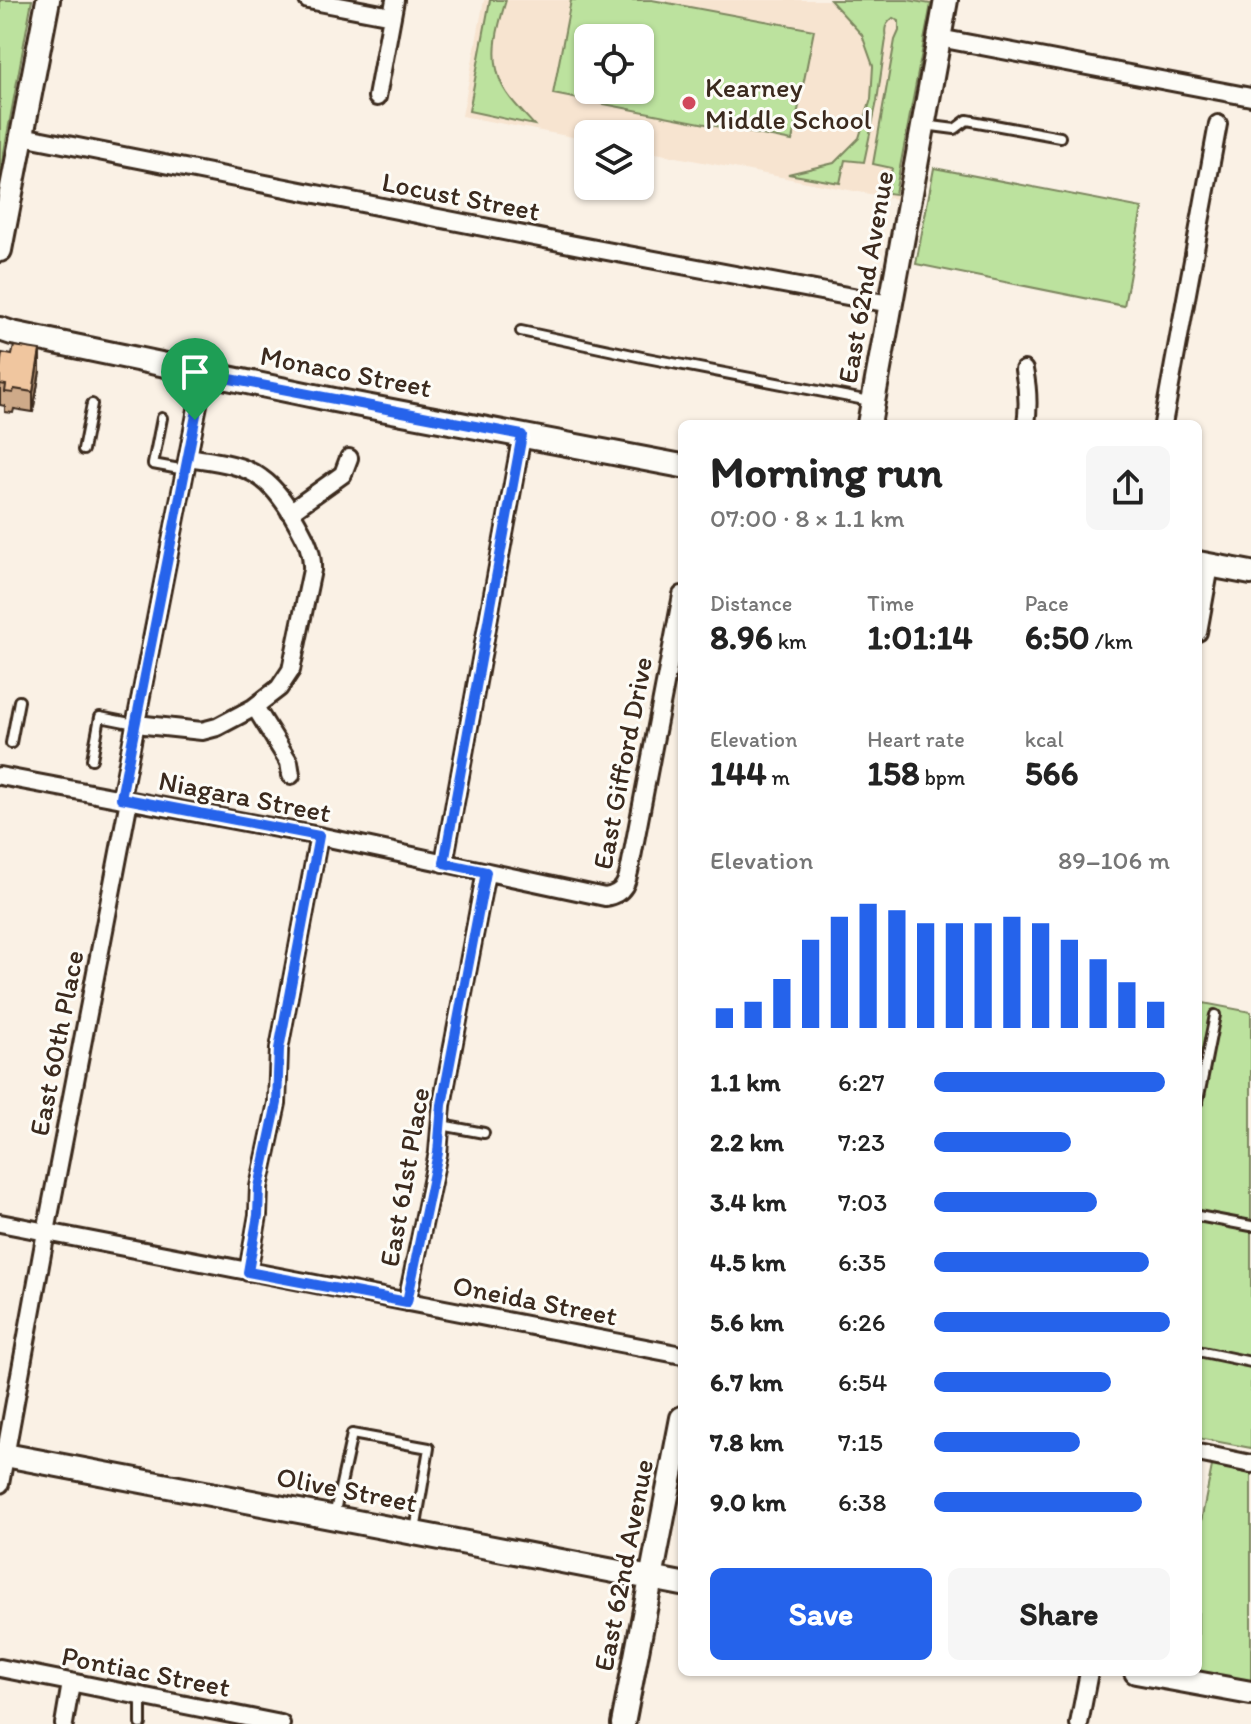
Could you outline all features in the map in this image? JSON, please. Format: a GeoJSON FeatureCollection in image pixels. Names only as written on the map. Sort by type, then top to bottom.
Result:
{"type":"FeatureCollection","features":[{"type":"Feature","properties":{"kind":"street"},"geometry":{"type":"LineString","coordinates":[[0,250],[48,0]]}},
{"type":"Feature","properties":{"kind":"street"},"geometry":{"type":"LineString","coordinates":[[308,0],[394,8],[377,97]]}},
{"type":"Feature","properties":{"kind":"street","name":"East 62nd Avenue"},"geometry":{"type":"LineString","coordinates":[[870,420],[946,0]]}},
{"type":"Feature","properties":{"kind":"street"},"geometry":{"type":"LineString","coordinates":[[939,38],[1251,97]]}},
{"type":"Feature","properties":{"kind":"street"},"geometry":{"type":"LineString","coordinates":[[1164,420],[1218,124]]}},
{"type":"Feature","properties":{"kind":"street","name":"Locust Street"},"geometry":{"type":"LineString","coordinates":[[22,136],[890,304]]}},
{"type":"Feature","properties":{"kind":"street","name":"Monaco Street"},"geometry":{"type":"LineString","coordinates":[[0,329],[204,374],[678,465]]}},
{"type":"Feature","properties":{"kind":"street"},"geometry":{"type":"LineString","coordinates":[[1024,370],[1029,391],[1027,420]]}},
{"type":"Feature","properties":{"kind":"street","name":"East 60th Place"},"geometry":{"type":"LineString","coordinates":[[0,1484],[136,724],[204,374]]}},
{"type":"Feature","properties":{"kind":"street"},"geometry":{"type":"LineString","coordinates":[[444,863],[522,435]]}},
{"type":"Feature","properties":{"kind":"street"},"geometry":{"type":"LineString","coordinates":[[290,512],[343,474],[349,458]]}},
{"type":"Feature","properties":{"kind":"street"},"geometry":{"type":"LineString","coordinates":[[136,724],[202,731],[217,727],[255,707],[279,688],[291,670],[312,570],[313,558],[308,542],[286,504],[261,478],[236,466],[187,463]]}},
{"type":"Feature","properties":{"kind":"street"},"geometry":{"type":"LineString","coordinates":[[1202,587],[1204,565],[1251,573]]}},
{"type":"Feature","properties":{"kind":"street","name":"East Gifford Drive"},"geometry":{"type":"LineString","coordinates":[[619,893],[626,881],[632,857],[678,616]]}},
{"type":"Feature","properties":{"kind":"street"},"geometry":{"type":"LineString","coordinates":[[255,707],[289,762],[291,775]]}},
{"type":"Feature","properties":{"kind":"street","name":"Niagara Street"},"geometry":{"type":"LineString","coordinates":[[0,776],[319,836],[605,897],[619,893]]}},
{"type":"Feature","properties":{"kind":"street"},"geometry":{"type":"LineString","coordinates":[[248,1272],[258,1215],[259,1187],[277,1103],[279,1049],[319,836]]}},
{"type":"Feature","properties":{"kind":"street","name":"East 61st Place"},"geometry":{"type":"LineString","coordinates":[[407,1302],[438,1153],[442,1105],[486,872]]}},
{"type":"Feature","properties":{"kind":"street","name":"Oneida Street"},"geometry":{"type":"LineString","coordinates":[[0,1223],[678,1354]]}},
{"type":"Feature","properties":{"kind":"street","name":"East 62nd Avenue"},"geometry":{"type":"LineString","coordinates":[[623,1724],[678,1438]]}},
{"type":"Feature","properties":{"kind":"street"},"geometry":{"type":"LineString","coordinates":[[1202,1454],[1251,1464]]}},
{"type":"Feature","properties":{"kind":"street","name":"Olive Street"},"geometry":{"type":"LineString","coordinates":[[3,1455],[678,1583]]}},
{"type":"Feature","properties":{"kind":"street","name":"Pontiac Street"},"geometry":{"type":"LineString","coordinates":[[0,1668],[255,1722],[281,1724]]}},
{"type":"Feature","properties":{"kind":"street"},"geometry":{"type":"LineString","coordinates":[[1079,1724],[1088,1676]]}},
{"type":"Feature","properties":{"kind":"street"},"geometry":{"type":"LineString","coordinates":[[1158,1676],[1251,1693]]}},
{"type":"Feature","properties":{"kind":"street"},"geometry":{"type":"LineString","coordinates":[[64,1724],[71,1683]]}},
{"type":"Feature","properties":{"kind":"lane"},"geometry":{"type":"LineString","coordinates":[[924,125],[955,129],[967,120],[1060,137]]}},
{"type":"Feature","properties":{"kind":"lane"},"geometry":{"type":"LineString","coordinates":[[521,331],[873,401]]}},
{"type":"Feature","properties":{"kind":"lane"},"geometry":{"type":"LineString","coordinates":[[83,450],[92,404]]}},
{"type":"Feature","properties":{"kind":"lane"},"geometry":{"type":"LineString","coordinates":[[162,418],[153,464],[187,463]]}},
{"type":"Feature","properties":{"kind":"lane"},"geometry":{"type":"LineString","coordinates":[[11,743],[19,701]]}},
{"type":"Feature","properties":{"kind":"lane"},"geometry":{"type":"LineString","coordinates":[[92,759],[100,717],[136,724]]}},
{"type":"Feature","properties":{"kind":"lane"},"geometry":{"type":"LineString","coordinates":[[1202,1081],[1215,1015]]}},
{"type":"Feature","properties":{"kind":"lane"},"geometry":{"type":"LineString","coordinates":[[441,1125],[484,1133]]}},
{"type":"Feature","properties":{"kind":"lane"},"geometry":{"type":"LineString","coordinates":[[1202,1217],[1251,1226]]}},
{"type":"Feature","properties":{"kind":"lane"},"geometry":{"type":"LineString","coordinates":[[1202,1352],[1251,1362]]}},
{"type":"Feature","properties":{"kind":"lane"},"geometry":{"type":"LineString","coordinates":[[334,1517],[352,1434],[429,1448],[414,1532]]}},
{"type":"Feature","properties":{"kind":"lane"},"geometry":{"type":"LineString","coordinates":[[141,1697],[141,1724]]}},
{"type":"Feature","properties":{"kind":"shaded area","name":"Kearney Middle School"},"geometry":{"type":"Polygon","coordinates":[[[484,0],[933,0],[896,199],[654,153],[654,120],[574,120],[574,137],[462,116],[484,0]]]}},
{"type":"Feature","properties":{"kind":"green space"},"geometry":{"type":"Polygon","coordinates":[[[0,0],[32,0],[0,174],[0,0]]]}},
{"type":"Feature","properties":{"kind":"green space"},"geometry":{"type":"Polygon","coordinates":[[[490,0],[506,0],[495,50],[500,80],[510,98],[534,125],[469,111],[490,0]]]}},
{"type":"Feature","properties":{"kind":"green space"},"geometry":{"type":"Polygon","coordinates":[[[571,0],[652,0],[814,30],[792,141],[604,104],[654,104],[654,24],[574,24],[574,98],[553,94],[571,0]]]}},
{"type":"Feature","properties":{"kind":"green space"},"geometry":{"type":"Polygon","coordinates":[[[830,0],[908,0],[931,4],[895,194],[887,193],[892,168],[873,164],[899,31],[899,21],[893,18],[885,30],[877,101],[864,162],[845,160],[840,183],[788,174],[834,163],[859,138],[871,99],[873,66],[862,35],[830,0]]]}},
{"type":"Feature","properties":{"kind":"green space"},"geometry":{"type":"Polygon","coordinates":[[[934,168],[1142,208],[1124,306],[916,264],[934,168]]]}},
{"type":"Feature","properties":{"kind":"green space"},"geometry":{"type":"Polygon","coordinates":[[[1202,1003],[1251,1012],[1251,1448],[1202,1439],[1202,1003]]]}},
{"type":"Feature","properties":{"kind":"green space"},"geometry":{"type":"Polygon","coordinates":[[[1214,1456],[1251,1464],[1251,1693],[1187,1676],[1202,1676],[1202,1517],[1214,1456]]]}},
{"type":"Feature","properties":{"kind":"building"},"geometry":{"type":"Polygon","coordinates":[[[14,346],[40,350],[33,392],[14,389],[13,393],[5,392],[6,385],[0,384],[2,353],[12,355],[14,346]]]}},
{"type":"Feature","properties":{"kind":"place","name":"Kearney Middle School"},"geometry":{"type":"Point","coordinates":[689,103]}},
{"type":"Feature","properties":{"kind":"route"},"geometry":{"type":"LineString","coordinates":[[204,374],[522,435],[444,863],[486,872],[442,1105],[438,1153],[407,1302],[248,1272],[258,1215],[259,1187],[277,1103],[279,1049],[319,836],[121,798],[195,420],[204,374]]}}]}
